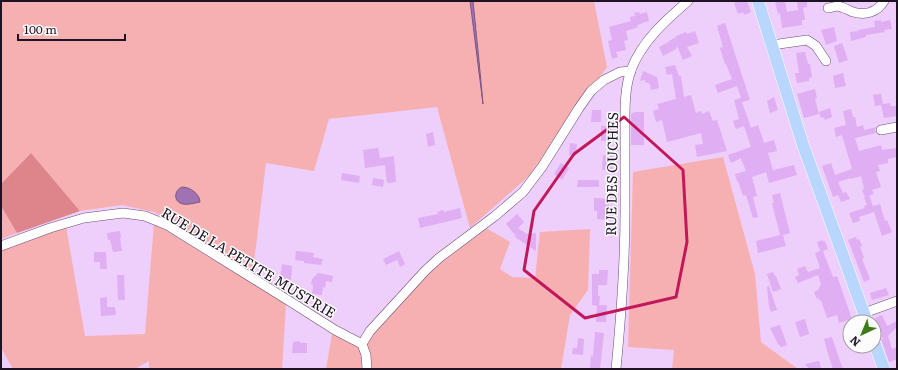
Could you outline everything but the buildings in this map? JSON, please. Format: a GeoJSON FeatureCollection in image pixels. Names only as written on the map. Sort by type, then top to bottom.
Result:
{"type":"FeatureCollection","features":[{"type":"Feature","properties":{"kind":"main road"},"geometry":{"type":"LineString","coordinates":[[758,1],[803,145],[864,314]]}},
{"type":"Feature","properties":{"kind":"main road"},"geometry":{"type":"LineString","coordinates":[[878,354],[884,369]]}},
{"type":"Feature","properties":{"kind":"street","name":"RUE DES OUCHES"},"geometry":{"type":"LineString","coordinates":[[616,369],[623,293],[626,87],[638,54],[650,37],[666,20],[688,1]]}},
{"type":"Feature","properties":{"kind":"street"},"geometry":{"type":"LineString","coordinates":[[828,8],[838,6],[863,14],[874,11],[880,7],[884,1]]}},
{"type":"Feature","properties":{"kind":"street"},"geometry":{"type":"LineString","coordinates":[[772,45],[807,40],[816,46],[826,61]]}},
{"type":"Feature","properties":{"kind":"street"},"geometry":{"type":"LineString","coordinates":[[367,369],[366,354],[362,344],[370,331],[425,271],[439,258],[495,216],[523,192],[542,167],[591,91],[604,80],[620,72],[631,71]]}},
{"type":"Feature","properties":{"kind":"street"},"geometry":{"type":"LineString","coordinates":[[881,130],[897,127]]}},
{"type":"Feature","properties":{"kind":"street","name":"RUE DE LA PETITE MUSTRIE"},"geometry":{"type":"LineString","coordinates":[[1,246],[50,228],[84,218],[123,213],[145,216],[167,225],[335,330],[362,344]]}},
{"type":"Feature","properties":{"kind":"street"},"geometry":{"type":"LineString","coordinates":[[873,314],[897,301]]}},
{"type":"Feature","properties":{"kind":"highlighted area"},"geometry":{"type":"Polygon","coordinates":[[[624,117],[683,170],[687,242],[676,297],[585,318],[524,270],[534,211],[574,154],[624,117]]]}},
{"type":"Feature","properties":{"kind":"shaded area"},"geometry":{"type":"Polygon","coordinates":[[[1,1],[594,1],[607,67],[529,176],[470,228],[437,107],[329,119],[314,171],[266,163],[253,271],[154,212],[122,205],[80,211],[31,153],[1,184],[1,1]]]}},
{"type":"Feature","properties":{"kind":"shaded area"},"geometry":{"type":"Polygon","coordinates":[[[470,1],[473,1],[483,104],[470,1]]]}},
{"type":"Feature","properties":{"kind":"shaded area"},"geometry":{"type":"Polygon","coordinates":[[[31,153],[80,211],[17,233],[1,206],[1,184],[31,153]]]}},
{"type":"Feature","properties":{"kind":"shaded area"},"geometry":{"type":"Polygon","coordinates":[[[723,157],[755,274],[761,342],[798,369],[672,369],[674,350],[628,347],[633,172],[723,157]]]}},
{"type":"Feature","properties":{"kind":"shaded area"},"geometry":{"type":"Polygon","coordinates":[[[182,187],[188,188],[194,192],[200,199],[200,202],[187,204],[180,203],[176,199],[176,193],[182,187]]]}},
{"type":"Feature","properties":{"kind":"shaded area"},"geometry":{"type":"Polygon","coordinates":[[[1,206],[17,233],[1,239],[1,206]]]}},
{"type":"Feature","properties":{"kind":"shaded area"},"geometry":{"type":"Polygon","coordinates":[[[154,223],[286,304],[282,369],[149,369],[149,361],[135,369],[13,369],[1,348],[1,250],[66,226],[85,336],[145,334],[154,223]]]}},
{"type":"Feature","properties":{"kind":"shaded area"},"geometry":{"type":"Polygon","coordinates":[[[486,228],[510,242],[500,269],[512,277],[535,278],[540,232],[590,229],[588,290],[570,315],[561,369],[326,369],[332,334],[365,339],[423,276],[486,228]]]}}]}
